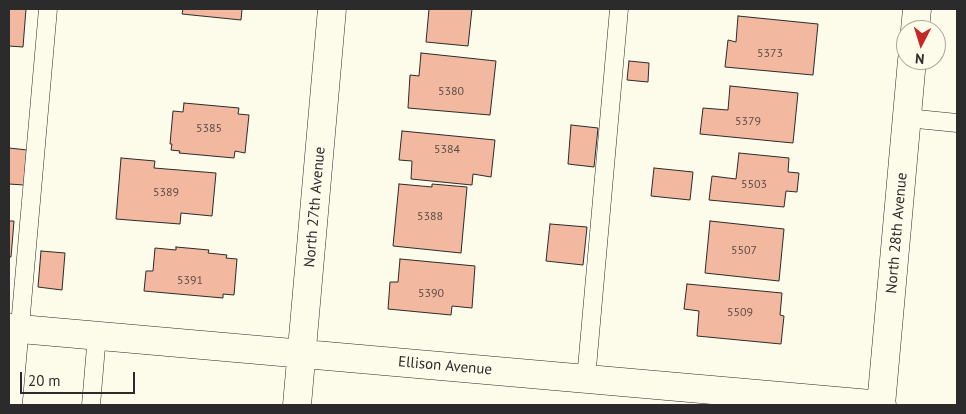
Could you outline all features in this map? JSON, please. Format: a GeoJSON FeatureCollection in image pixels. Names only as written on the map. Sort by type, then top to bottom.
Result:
{"type":"FeatureCollection","features":[{"type":"Feature","properties":{"kind":"street","name":"North 27th Avenue"},"geometry":{"type":"LineString","coordinates":[[297,405],[332,9]]}},
{"type":"Feature","properties":{"kind":"street","name":"North 28th Avenue"},"geometry":{"type":"LineString","coordinates":[[882,405],[911,70]]}},
{"type":"Feature","properties":{"kind":"street","name":"Ellison Avenue"},"geometry":{"type":"LineString","coordinates":[[14,328],[882,405]]}},
{"type":"Feature","properties":{"kind":"lane"},"geometry":{"type":"LineString","coordinates":[[13,405],[14,328],[48,9]]}},
{"type":"Feature","properties":{"kind":"lane"},"geometry":{"type":"LineString","coordinates":[[586,379],[619,9]]}},
{"type":"Feature","properties":{"kind":"lane"},"geometry":{"type":"LineString","coordinates":[[907,118],[957,123]]}},
{"type":"Feature","properties":{"kind":"lane"},"geometry":{"type":"LineString","coordinates":[[91,405],[97,335]]}},
{"type":"Feature","properties":{"kind":"building"},"geometry":{"type":"Polygon","coordinates":[[[9,9],[26,9],[23,47],[9,46],[9,9]]]}},
{"type":"Feature","properties":{"kind":"building"},"geometry":{"type":"Polygon","coordinates":[[[183,9],[242,9],[241,20],[182,14],[183,9]]]}},
{"type":"Feature","properties":{"kind":"building"},"geometry":{"type":"Polygon","coordinates":[[[429,9],[472,9],[468,46],[426,42],[429,9]]]}},
{"type":"Feature","properties":{"kind":"building"},"geometry":{"type":"Polygon","coordinates":[[[738,16],[818,24],[813,75],[725,67],[728,40],[736,42],[738,16]]]}},
{"type":"Feature","properties":{"kind":"building"},"geometry":{"type":"Polygon","coordinates":[[[421,53],[496,61],[490,115],[408,108],[410,75],[419,76],[421,53]]]}},
{"type":"Feature","properties":{"kind":"building"},"geometry":{"type":"Polygon","coordinates":[[[629,61],[649,63],[648,82],[627,80],[629,61]]]}},
{"type":"Feature","properties":{"kind":"building"},"geometry":{"type":"Polygon","coordinates":[[[730,86],[798,93],[793,143],[700,134],[703,108],[728,110],[730,86]]]}},
{"type":"Feature","properties":{"kind":"building"},"geometry":{"type":"Polygon","coordinates":[[[184,103],[239,108],[238,114],[249,115],[245,153],[235,151],[234,158],[179,153],[180,151],[171,150],[173,111],[183,112],[184,103]]]}},
{"type":"Feature","properties":{"kind":"building"},"geometry":{"type":"Polygon","coordinates":[[[571,125],[598,128],[594,167],[568,164],[571,125]]]}},
{"type":"Feature","properties":{"kind":"building"},"geometry":{"type":"Polygon","coordinates":[[[402,131],[495,140],[491,177],[473,174],[472,185],[411,179],[412,161],[399,160],[402,131]]]}},
{"type":"Feature","properties":{"kind":"building"},"geometry":{"type":"Polygon","coordinates":[[[9,148],[27,150],[24,185],[9,184],[9,148]]]}},
{"type":"Feature","properties":{"kind":"building"},"geometry":{"type":"Polygon","coordinates":[[[739,153],[789,158],[788,172],[799,173],[797,192],[786,191],[784,207],[709,200],[712,176],[736,179],[739,153]]]}},
{"type":"Feature","properties":{"kind":"building"},"geometry":{"type":"Polygon","coordinates":[[[121,158],[155,161],[154,168],[216,173],[212,216],[181,213],[180,224],[116,219],[121,158]]]}},
{"type":"Feature","properties":{"kind":"building"},"geometry":{"type":"Polygon","coordinates":[[[654,168],[693,172],[690,200],[651,196],[654,168]]]}},
{"type":"Feature","properties":{"kind":"building"},"geometry":{"type":"Polygon","coordinates":[[[399,184],[432,187],[432,184],[467,187],[461,253],[393,246],[399,184]]]}},
{"type":"Feature","properties":{"kind":"building"},"geometry":{"type":"Polygon","coordinates":[[[9,221],[14,221],[11,257],[9,257],[9,221]]]}},
{"type":"Feature","properties":{"kind":"building"},"geometry":{"type":"Polygon","coordinates":[[[710,221],[784,229],[779,281],[705,273],[710,221]]]}},
{"type":"Feature","properties":{"kind":"building"},"geometry":{"type":"Polygon","coordinates":[[[550,224],[587,227],[583,265],[546,261],[550,224]]]}},
{"type":"Feature","properties":{"kind":"building"},"geometry":{"type":"Polygon","coordinates":[[[176,247],[209,250],[208,253],[227,255],[226,258],[237,259],[234,295],[223,294],[223,298],[144,291],[146,271],[153,271],[155,248],[176,250],[176,247]]]}},
{"type":"Feature","properties":{"kind":"building"},"geometry":{"type":"Polygon","coordinates":[[[41,251],[65,253],[62,290],[38,287],[41,251]]]}},
{"type":"Feature","properties":{"kind":"building"},"geometry":{"type":"Polygon","coordinates":[[[400,259],[475,266],[472,308],[452,306],[451,315],[388,309],[390,282],[398,282],[400,259]]]}},
{"type":"Feature","properties":{"kind":"building"},"geometry":{"type":"Polygon","coordinates":[[[687,284],[782,293],[780,315],[784,316],[781,344],[697,336],[699,311],[684,309],[687,284]]]}}]}
